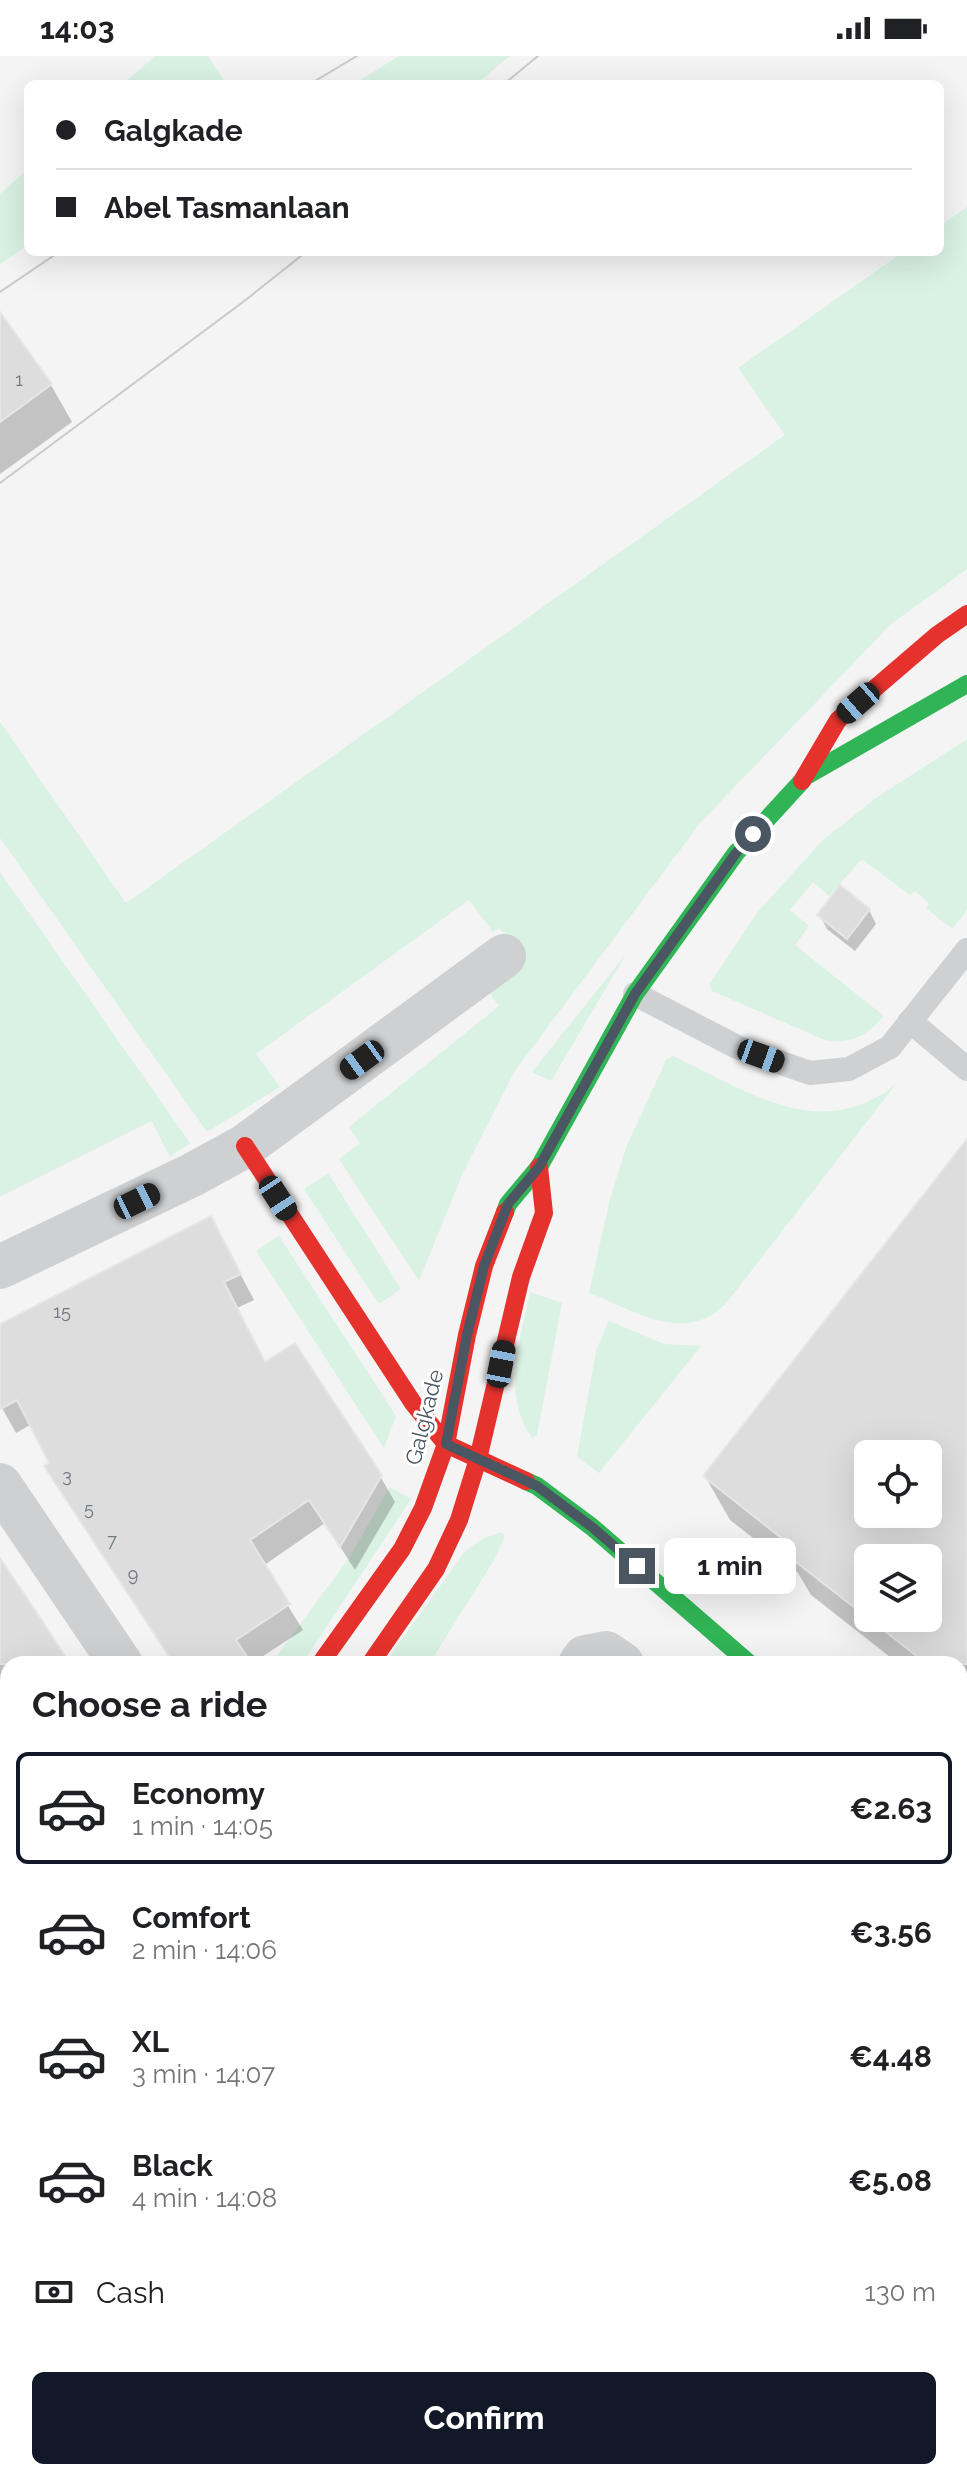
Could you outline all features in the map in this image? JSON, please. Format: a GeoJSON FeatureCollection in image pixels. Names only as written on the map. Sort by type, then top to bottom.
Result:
{"type":"FeatureCollection","features":[{"type":"Feature","properties":{"kind":"main road","name":"Galgkade"},"geometry":{"type":"LineString","coordinates":[[326,1656],[402,1549],[423,1508],[446,1444],[484,1266],[508,1204],[539,1167],[635,994],[736,853],[806,776],[838,720],[937,635],[967,614]]}},
{"type":"Feature","properties":{"kind":"main road","name":"Galgkade"},"geometry":{"type":"LineString","coordinates":[[806,776],[967,684]]}},
{"type":"Feature","properties":{"kind":"main road"},"geometry":{"type":"LineString","coordinates":[[245,1146],[413,1403],[446,1444],[537,1486],[592,1527],[741,1656]]}},
{"type":"Feature","properties":{"kind":"main road"},"geometry":{"type":"LineString","coordinates":[[376,1656],[436,1569],[459,1520],[478,1459],[521,1277],[544,1213],[539,1167]]}},
{"type":"Feature","properties":{"kind":"street"},"geometry":{"type":"LineString","coordinates":[[0,1267],[192,1175],[245,1146],[504,956]]}},
{"type":"Feature","properties":{"kind":"street"},"geometry":{"type":"LineString","coordinates":[[0,1485],[116,1656]]}},
{"type":"Feature","properties":{"kind":"street"},"geometry":{"type":"LineString","coordinates":[[590,1656],[606,1653],[610,1656]]}},
{"type":"Feature","properties":{"kind":"lane"},"geometry":{"type":"LineString","coordinates":[[635,994],[737,1047],[810,1073],[849,1069],[890,1047],[967,950]]}},
{"type":"Feature","properties":{"kind":"lane"},"geometry":{"type":"LineString","coordinates":[[910,1021],[967,1069]]}},
{"type":"Feature","properties":{"kind":"green space"},"geometry":{"type":"Polygon","coordinates":[[[155,56],[208,56],[223,80],[128,80],[155,56]]]}},
{"type":"Feature","properties":{"kind":"green space"},"geometry":{"type":"Polygon","coordinates":[[[399,56],[510,56],[481,80],[360,80],[399,56]]]}},
{"type":"Feature","properties":{"kind":"green space"},"geometry":{"type":"Polygon","coordinates":[[[24,173],[24,248],[0,264],[0,194],[24,173]]]}},
{"type":"Feature","properties":{"kind":"green space"},"geometry":{"type":"Polygon","coordinates":[[[967,207],[967,569],[891,624],[701,822],[514,1072],[462,1175],[419,1281],[339,1159],[360,1143],[349,1127],[499,1006],[490,994],[525,962],[500,928],[493,932],[469,900],[256,1054],[280,1087],[207,1132],[0,838],[0,722],[126,903],[785,435],[738,368],[897,256],[944,256],[944,223],[967,207]]]}},
{"type":"Feature","properties":{"kind":"green space"},"geometry":{"type":"Polygon","coordinates":[[[967,739],[967,910],[952,929],[926,908],[929,903],[915,891],[910,895],[862,859],[829,896],[813,882],[790,910],[809,926],[795,945],[884,1016],[878,1023],[852,1039],[827,1041],[712,991],[709,985],[757,913],[822,841],[876,798],[967,739]]]}},
{"type":"Feature","properties":{"kind":"green space"},"geometry":{"type":"Polygon","coordinates":[[[0,872],[190,1143],[170,1157],[152,1121],[0,1197],[0,872]]]}},
{"type":"Feature","properties":{"kind":"green space"},"geometry":{"type":"Polygon","coordinates":[[[626,954],[551,1081],[532,1072],[626,954]]]}},
{"type":"Feature","properties":{"kind":"green space"},"geometry":{"type":"Polygon","coordinates":[[[673,1056],[756,1096],[784,1106],[812,1111],[840,1110],[868,1102],[896,1084],[728,1301],[712,1315],[695,1322],[678,1323],[643,1316],[589,1293],[610,1199],[626,1148],[666,1060],[673,1056]]]}},
{"type":"Feature","properties":{"kind":"green space"},"geometry":{"type":"Polygon","coordinates":[[[328,1173],[401,1289],[379,1304],[304,1189],[328,1173]]]}},
{"type":"Feature","properties":{"kind":"green space"},"geometry":{"type":"Polygon","coordinates":[[[279,1236],[396,1416],[384,1448],[256,1251],[279,1236]]]}},
{"type":"Feature","properties":{"kind":"green space"},"geometry":{"type":"Polygon","coordinates":[[[530,1292],[562,1303],[537,1435],[532,1438],[517,1403],[515,1385],[518,1348],[530,1292]]]}},
{"type":"Feature","properties":{"kind":"green space"},"geometry":{"type":"Polygon","coordinates":[[[609,1321],[664,1344],[701,1346],[599,1473],[577,1457],[596,1351],[609,1321]]]}},
{"type":"Feature","properties":{"kind":"green space"},"geometry":{"type":"Polygon","coordinates":[[[390,1487],[411,1499],[307,1656],[277,1656],[349,1558],[390,1487]]]}},
{"type":"Feature","properties":{"kind":"green space"},"geometry":{"type":"Polygon","coordinates":[[[502,1532],[505,1536],[494,1560],[434,1656],[390,1656],[466,1550],[484,1538],[502,1532]]]}},
{"type":"Feature","properties":{"kind":"building"},"geometry":{"type":"Polygon","coordinates":[[[0,312],[52,384],[0,422],[0,312]]]}},
{"type":"Feature","properties":{"kind":"building"},"geometry":{"type":"Polygon","coordinates":[[[840,885],[870,909],[847,939],[817,915],[840,885]]]}},
{"type":"Feature","properties":{"kind":"building"},"geometry":{"type":"Polygon","coordinates":[[[967,1139],[967,1656],[917,1656],[886,1632],[942,1632],[942,1544],[854,1544],[854,1607],[783,1552],[789,1544],[703,1476],[967,1139]]]}},
{"type":"Feature","properties":{"kind":"building"},"geometry":{"type":"Polygon","coordinates":[[[211,1216],[241,1274],[224,1282],[265,1362],[295,1343],[382,1475],[340,1547],[309,1500],[250,1540],[290,1604],[236,1640],[247,1656],[169,1656],[44,1466],[49,1463],[17,1400],[0,1409],[0,1324],[211,1216]]]}},
{"type":"Feature","properties":{"kind":"building"},"geometry":{"type":"Polygon","coordinates":[[[0,1558],[65,1656],[0,1656],[0,1558]]]}},
{"type":"Feature","properties":{"kind":"tram line"},"geometry":{"type":"LineString","coordinates":[[317,80],[357,56]]}},
{"type":"Feature","properties":{"kind":"tram line"},"geometry":{"type":"LineString","coordinates":[[509,80],[538,56]]}},
{"type":"Feature","properties":{"kind":"tram line"},"geometry":{"type":"LineString","coordinates":[[0,292],[53,256]]}},
{"type":"Feature","properties":{"kind":"tram line"},"geometry":{"type":"LineString","coordinates":[[0,483],[301,256]]}},
{"type":"Feature","properties":{"kind":"traffic: fast"},"geometry":{"type":"LineString","coordinates":[[808,775],[967,684]]}},
{"type":"Feature","properties":{"kind":"traffic: fast"},"geometry":{"type":"LineString","coordinates":[[505,1212],[508,1204],[539,1167],[635,994],[736,853],[802,781]]}},
{"type":"Feature","properties":{"kind":"traffic: fast"},"geometry":{"type":"LineString","coordinates":[[526,1481],[592,1527],[741,1656]]}},
{"type":"Feature","properties":{"kind":"traffic: jam"},"geometry":{"type":"LineString","coordinates":[[802,781],[838,720],[937,635],[967,614]]}},
{"type":"Feature","properties":{"kind":"traffic: jam"},"geometry":{"type":"LineString","coordinates":[[245,1146],[413,1403],[446,1444],[526,1481]]}},
{"type":"Feature","properties":{"kind":"traffic: jam"},"geometry":{"type":"LineString","coordinates":[[376,1656],[436,1569],[459,1520],[478,1459],[521,1277],[544,1213],[539,1167]]}},
{"type":"Feature","properties":{"kind":"traffic: jam"},"geometry":{"type":"LineString","coordinates":[[326,1656],[402,1549],[423,1508],[446,1444],[484,1266],[505,1212]]}},
{"type":"Feature","properties":{"kind":"route"},"geometry":{"type":"LineString","coordinates":[[637,1566],[537,1486],[446,1444],[484,1266],[508,1204],[539,1167],[635,994],[736,853],[753,834]]}}]}
